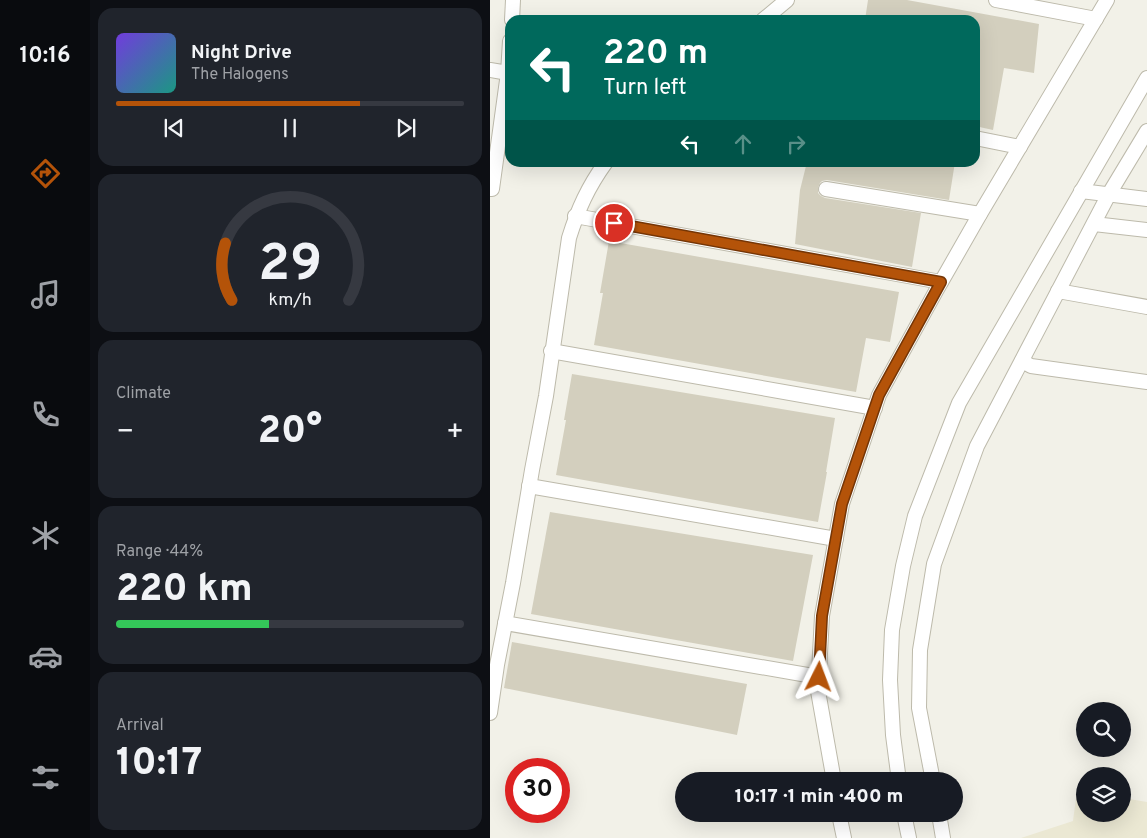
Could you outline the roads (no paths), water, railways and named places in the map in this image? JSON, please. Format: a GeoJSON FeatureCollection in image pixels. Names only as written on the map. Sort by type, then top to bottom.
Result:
{"type":"FeatureCollection","features":[{"type":"Feature","properties":{"kind":"street"},"geometry":{"type":"LineString","coordinates":[[512,15],[513,0]]}},
{"type":"Feature","properties":{"kind":"street"},"geometry":{"type":"LineString","coordinates":[[769,15],[786,0]]}},
{"type":"Feature","properties":{"kind":"street"},"geometry":{"type":"LineString","coordinates":[[996,0],[1096,19]]}},
{"type":"Feature","properties":{"kind":"street"},"geometry":{"type":"LineString","coordinates":[[832,772],[818,691],[822,616],[842,504],[879,395],[980,214],[1107,0]]}},
{"type":"Feature","properties":{"kind":"street"},"geometry":{"type":"LineString","coordinates":[[490,70],[505,72]]}},
{"type":"Feature","properties":{"kind":"street"},"geometry":{"type":"LineString","coordinates":[[898,772],[892,735],[890,680],[892,630],[902,566],[915,516],[959,403],[1147,78]]}},
{"type":"Feature","properties":{"kind":"street"},"geometry":{"type":"LineString","coordinates":[[490,189],[492,189],[505,94]]}},
{"type":"Feature","properties":{"kind":"street"},"geometry":{"type":"LineString","coordinates":[[931,772],[919,708],[920,650],[934,564],[977,446],[1109,194],[1147,131]]}},
{"type":"Feature","properties":{"kind":"street"},"geometry":{"type":"LineString","coordinates":[[980,139],[1020,147]]}},
{"type":"Feature","properties":{"kind":"street"},"geometry":{"type":"LineString","coordinates":[[490,713],[546,396],[551,351],[569,238],[581,203],[602,167]]}},
{"type":"Feature","properties":{"kind":"street"},"geometry":{"type":"LineString","coordinates":[[826,189],[980,214]]}},
{"type":"Feature","properties":{"kind":"street"},"geometry":{"type":"LineString","coordinates":[[1081,191],[1147,199]]}},
{"type":"Feature","properties":{"kind":"street"},"geometry":{"type":"LineString","coordinates":[[576,216],[941,282]]}},
{"type":"Feature","properties":{"kind":"street"},"geometry":{"type":"LineString","coordinates":[[1094,224],[1147,230]]}},
{"type":"Feature","properties":{"kind":"street"},"geometry":{"type":"LineString","coordinates":[[1058,291],[1147,307]]}},
{"type":"Feature","properties":{"kind":"street"},"geometry":{"type":"LineString","coordinates":[[551,351],[875,408]]}},
{"type":"Feature","properties":{"kind":"street"},"geometry":{"type":"LineString","coordinates":[[1022,361],[1032,366],[1147,382]]}},
{"type":"Feature","properties":{"kind":"street"},"geometry":{"type":"LineString","coordinates":[[529,486],[836,539]]}},
{"type":"Feature","properties":{"kind":"street"},"geometry":{"type":"LineString","coordinates":[[506,623],[819,677]]}},
{"type":"Feature","properties":{"kind":"street"},"geometry":{"type":"LineString","coordinates":[[841,822],[844,838]]}},
{"type":"Feature","properties":{"kind":"street"},"geometry":{"type":"LineString","coordinates":[[906,822],[909,838]]}},
{"type":"Feature","properties":{"kind":"street"},"geometry":{"type":"LineString","coordinates":[[940,822],[943,838]]}}]}
